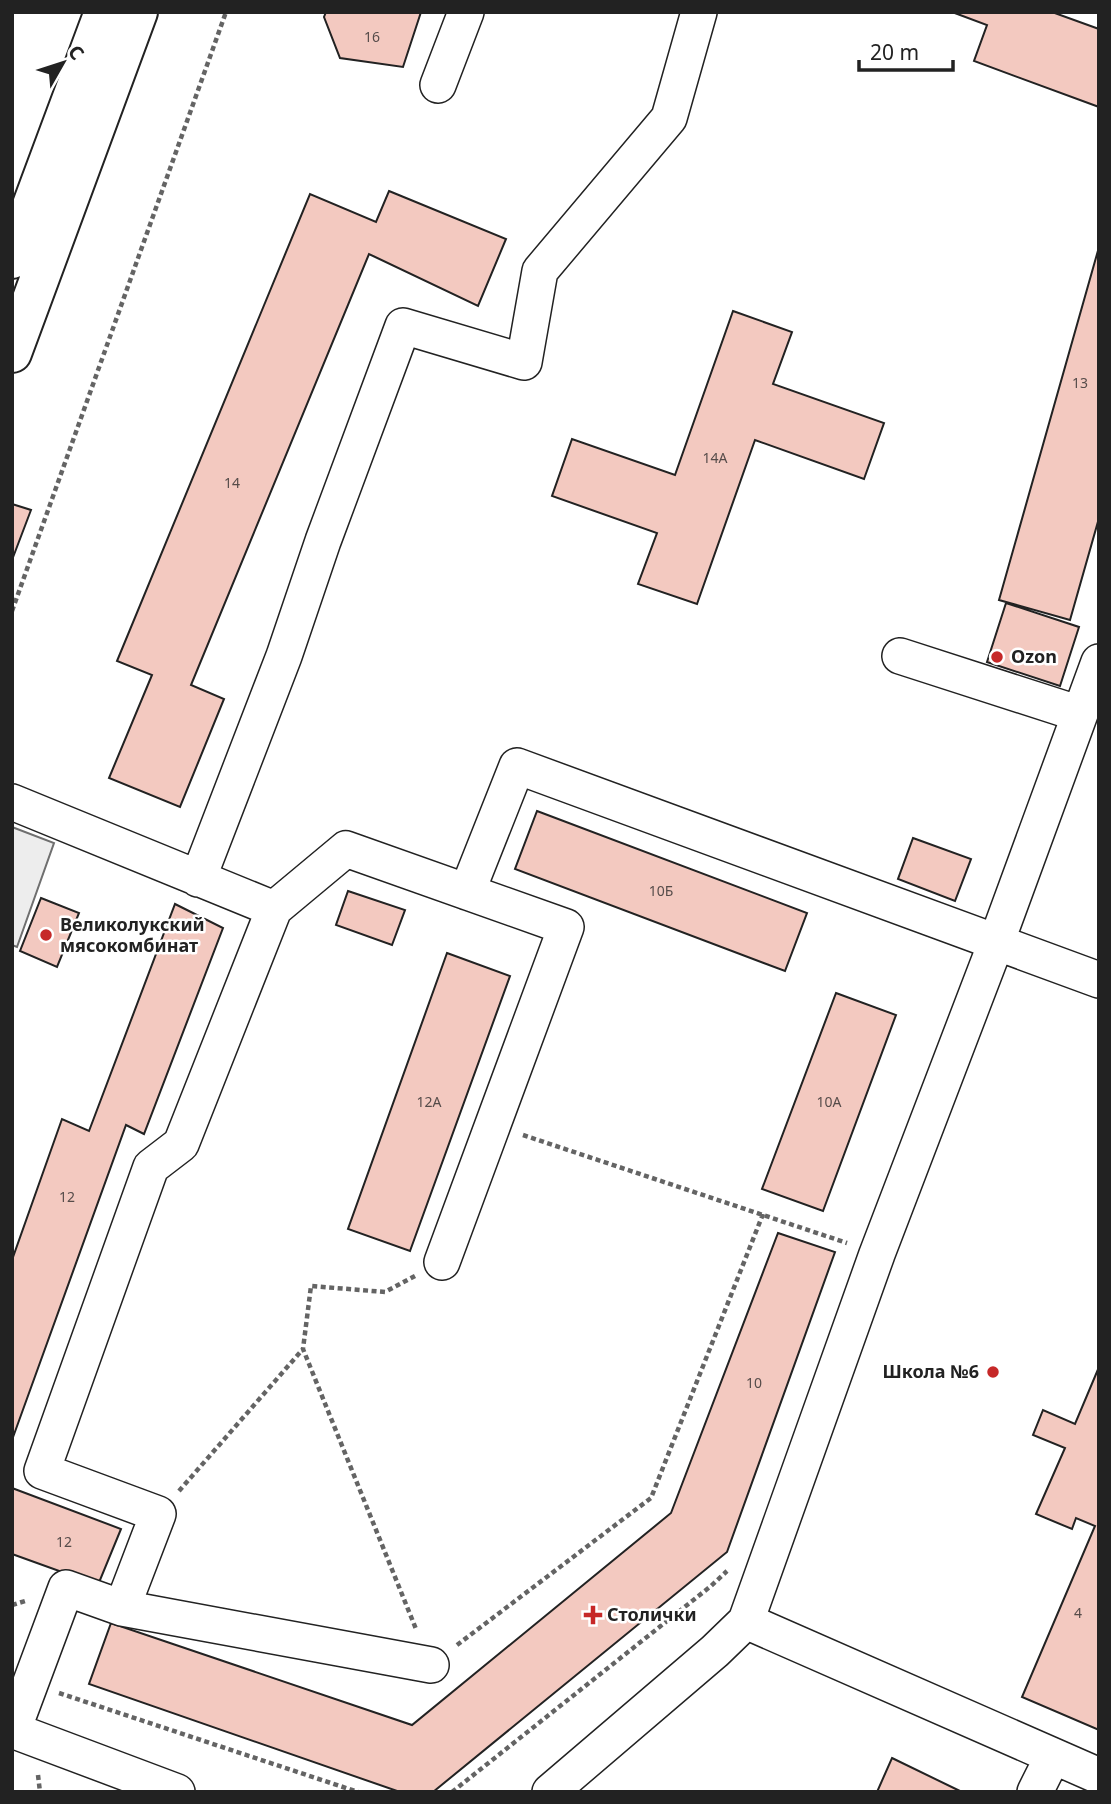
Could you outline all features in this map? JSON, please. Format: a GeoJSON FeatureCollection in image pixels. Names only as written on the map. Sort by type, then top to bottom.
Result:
{"type":"FeatureCollection","features":[{"type":"Feature","properties":{"kind":"main road"},"geometry":{"type":"LineString","coordinates":[[12,259],[104,12]]}},
{"type":"Feature","properties":{"kind":"main road"},"geometry":{"type":"LineString","coordinates":[[12,353],[138,12]]}},
{"type":"Feature","properties":{"kind":"lane"},"geometry":{"type":"LineString","coordinates":[[438,85],[466,12]]}},
{"type":"Feature","properties":{"kind":"lane"},"geometry":{"type":"LineString","coordinates":[[198,879],[284,656],[323,541],[403,327],[524,362],[540,271],[669,118],[699,12]]}},
{"type":"Feature","properties":{"kind":"lane"},"geometry":{"type":"LineString","coordinates":[[900,656],[1080,714]]}},
{"type":"Feature","properties":{"kind":"lane"},"geometry":{"type":"LineString","coordinates":[[550,1792],[715,1651],[746,1621],[877,1254],[996,943],[1099,662]]}},
{"type":"Feature","properties":{"kind":"lane"},"geometry":{"type":"LineString","coordinates":[[467,892],[517,766],[1099,980]]}},
{"type":"Feature","properties":{"kind":"lane"},"geometry":{"type":"LineString","coordinates":[[12,802],[274,909]]}},
{"type":"Feature","properties":{"kind":"lane"},"geometry":{"type":"LineString","coordinates":[[122,1608],[158,1514],[42,1471],[151,1167],[181,1144],[274,909],[346,849],[566,927],[442,1262]]}},
{"type":"Feature","properties":{"kind":"lane"},"geometry":{"type":"LineString","coordinates":[[177,1792],[13,1730],[66,1588],[122,1608],[431,1665]]}},
{"type":"Feature","properties":{"kind":"lane"},"geometry":{"type":"LineString","coordinates":[[746,1621],[1099,1776]]}},
{"type":"Feature","properties":{"kind":"lane"},"geometry":{"type":"LineString","coordinates":[[1035,1792],[1053,1756]]}},
{"type":"Feature","properties":{"kind":"path"},"geometry":{"type":"LineString","coordinates":[[12,611],[226,12]]}},
{"type":"Feature","properties":{"kind":"path"},"geometry":{"type":"LineString","coordinates":[[493,1125],[877,1254]]}},
{"type":"Feature","properties":{"kind":"path"},"geometry":{"type":"LineString","coordinates":[[442,1262],[385,1292],[311,1286],[303,1349],[431,1665],[652,1498],[763,1214]]}},
{"type":"Feature","properties":{"kind":"path"},"geometry":{"type":"LineString","coordinates":[[158,1514],[303,1349]]}},
{"type":"Feature","properties":{"kind":"path"},"geometry":{"type":"LineString","coordinates":[[452,1792],[711,1586],[735,1562]]}},
{"type":"Feature","properties":{"kind":"path"},"geometry":{"type":"LineString","coordinates":[[30,1684],[358,1792]]}},
{"type":"Feature","properties":{"kind":"shaded area"},"geometry":{"type":"Polygon","coordinates":[[[12,827],[54,843],[17,947],[12,945],[12,827]]]}},
{"type":"Feature","properties":{"kind":"building"},"geometry":{"type":"Polygon","coordinates":[[[326,12],[421,12],[403,67],[340,58],[324,17],[326,12]]]}},
{"type":"Feature","properties":{"kind":"building"},"geometry":{"type":"Polygon","coordinates":[[[952,12],[1052,12],[1099,29],[1099,107],[974,61],[987,25],[952,12]]]}},
{"type":"Feature","properties":{"kind":"building"},"geometry":{"type":"Polygon","coordinates":[[[389,191],[506,239],[478,306],[369,254],[191,685],[224,699],[180,807],[109,778],[152,675],[117,661],[310,194],[376,222],[389,191]]]}},
{"type":"Feature","properties":{"kind":"building"},"geometry":{"type":"Polygon","coordinates":[[[1099,247],[1099,518],[1070,620],[999,600],[1099,247]]]}},
{"type":"Feature","properties":{"kind":"building"},"geometry":{"type":"Polygon","coordinates":[[[733,311],[792,332],[773,384],[884,423],[864,479],[755,440],[697,604],[638,584],[657,533],[552,496],[572,439],[675,475],[733,311]]]}},
{"type":"Feature","properties":{"kind":"building"},"geometry":{"type":"Polygon","coordinates":[[[12,504],[31,510],[12,560],[12,504]]]}},
{"type":"Feature","properties":{"kind":"building"},"geometry":{"type":"Polygon","coordinates":[[[1006,603],[1079,627],[1060,686],[987,662],[1006,603]]]}},
{"type":"Feature","properties":{"kind":"building"},"geometry":{"type":"Polygon","coordinates":[[[537,811],[807,913],[785,971],[515,869],[537,811]]]}},
{"type":"Feature","properties":{"kind":"building"},"geometry":{"type":"Polygon","coordinates":[[[913,838],[971,859],[955,901],[898,879],[913,838]]]}},
{"type":"Feature","properties":{"kind":"building"},"geometry":{"type":"Polygon","coordinates":[[[348,891],[405,910],[392,945],[336,925],[348,891]]]}},
{"type":"Feature","properties":{"kind":"building"},"geometry":{"type":"Polygon","coordinates":[[[41,898],[79,913],[57,967],[20,951],[41,898]]]}},
{"type":"Feature","properties":{"kind":"building"},"geometry":{"type":"Polygon","coordinates":[[[175,904],[223,928],[144,1134],[126,1125],[12,1440],[12,1260],[62,1119],[89,1131],[175,904]]]}},
{"type":"Feature","properties":{"kind":"building"},"geometry":{"type":"Polygon","coordinates":[[[447,953],[510,976],[410,1251],[348,1229],[447,953]]]}},
{"type":"Feature","properties":{"kind":"building"},"geometry":{"type":"Polygon","coordinates":[[[836,993],[896,1015],[823,1211],[762,1189],[836,993]]]}},
{"type":"Feature","properties":{"kind":"building"},"geometry":{"type":"Polygon","coordinates":[[[778,1233],[835,1252],[727,1552],[433,1792],[400,1792],[89,1684],[111,1623],[412,1725],[671,1513],[778,1233]]]}},
{"type":"Feature","properties":{"kind":"building"},"geometry":{"type":"Polygon","coordinates":[[[1099,1367],[1099,1730],[1022,1697],[1095,1526],[1076,1518],[1072,1529],[1036,1514],[1065,1448],[1033,1435],[1043,1410],[1075,1424],[1099,1367]]]}},
{"type":"Feature","properties":{"kind":"building"},"geometry":{"type":"Polygon","coordinates":[[[12,1488],[121,1529],[98,1585],[12,1554],[12,1488]]]}},
{"type":"Feature","properties":{"kind":"building"},"geometry":{"type":"Polygon","coordinates":[[[892,1758],[962,1792],[877,1792],[892,1758]]]}},
{"type":"Feature","properties":{"kind":"place","name":"Ozon"},"geometry":{"type":"Point","coordinates":[997,657]}},
{"type":"Feature","properties":{"kind":"place","name":"Великолукский мясокомбинат"},"geometry":{"type":"Point","coordinates":[46,935]}},
{"type":"Feature","properties":{"kind":"place","name":"Школа №6"},"geometry":{"type":"Point","coordinates":[993,1372]}},
{"type":"Feature","properties":{"kind":"place","name":"Столички"},"geometry":{"type":"Point","coordinates":[593,1615]}}]}
